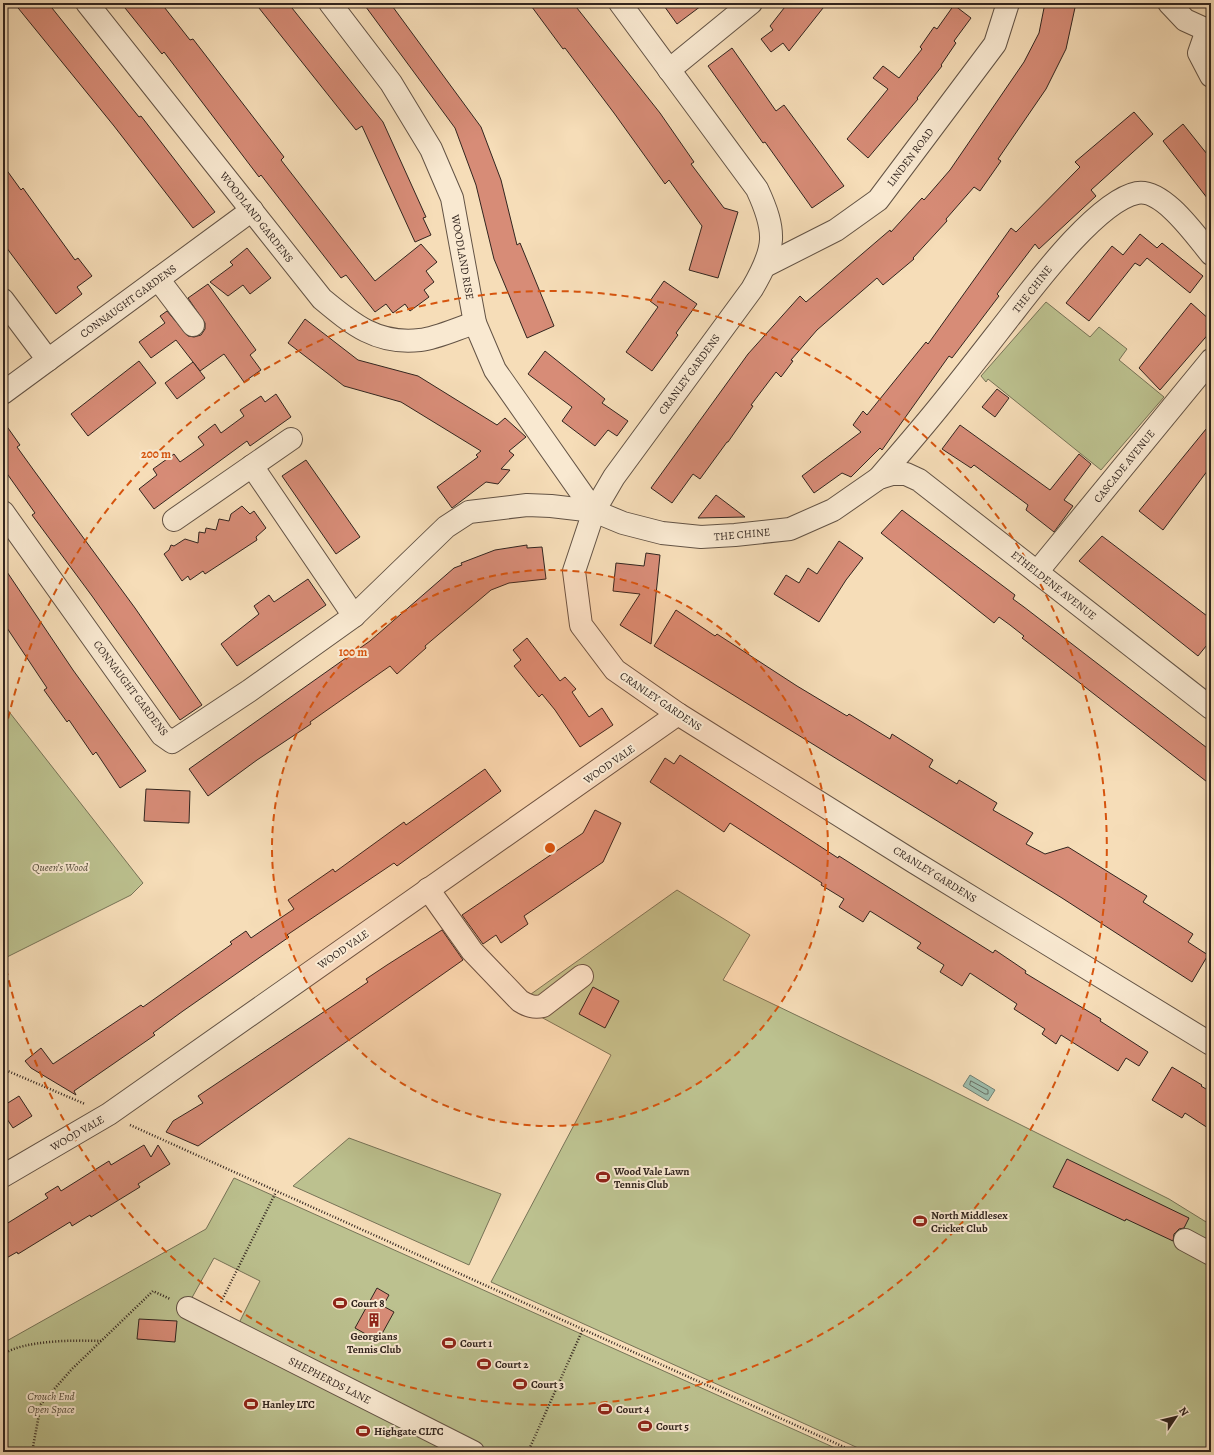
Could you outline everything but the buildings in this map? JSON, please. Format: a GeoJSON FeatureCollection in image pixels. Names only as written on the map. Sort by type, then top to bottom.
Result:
{"type":"FeatureCollection","features":[{"type":"Feature","properties":{"kind":"street","name":"WOODLAND GARDENS"},"geometry":{"type":"LineString","coordinates":[[87,3],[322,299],[346,319],[370,334],[392,340],[420,340],[475,323]]}},
{"type":"Feature","properties":{"kind":"street","name":"WOODLAND RISE"},"geometry":{"type":"LineString","coordinates":[[330,3],[391,84],[431,149],[452,198],[475,323],[495,370],[594,511]]}},
{"type":"Feature","properties":{"kind":"street","name":"CRANLEY GARDENS"},"geometry":{"type":"LineString","coordinates":[[620,3],[757,189],[769,214],[772,240],[765,266],[752,289],[614,476],[594,511],[574,572],[581,625],[615,670],[678,714],[914,862],[1211,1044]]}},
{"type":"Feature","properties":{"kind":"street"},"geometry":{"type":"LineString","coordinates":[[669,70],[751,3]]}},
{"type":"Feature","properties":{"kind":"street","name":"LINDEN ROAD"},"geometry":{"type":"LineString","coordinates":[[765,266],[836,230],[878,200],[995,44],[1008,3]]}},
{"type":"Feature","properties":{"kind":"street"},"geometry":{"type":"LineString","coordinates":[[1169,3],[1185,20],[1209,29],[1199,53],[1211,76]]}},
{"type":"Feature","properties":{"kind":"street","name":"THE CHINE"},"geometry":{"type":"LineString","coordinates":[[594,511],[623,523],[662,533],[701,537],[751,534],[790,529],[832,510],[886,476],[1055,260],[1093,221],[1114,203],[1137,192],[1157,196],[1177,214],[1211,254]]}},
{"type":"Feature","properties":{"kind":"street","name":"CONNAUGHT GARDENS"},"geometry":{"type":"LineString","coordinates":[[3,392],[252,210]]}},
{"type":"Feature","properties":{"kind":"street"},"geometry":{"type":"LineString","coordinates":[[158,279],[192,325]]}},
{"type":"Feature","properties":{"kind":"street"},"geometry":{"type":"LineString","coordinates":[[3,300],[48,360]]}},
{"type":"Feature","properties":{"kind":"street","name":"CASCADE AVENUE"},"geometry":{"type":"LineString","coordinates":[[1037,572],[1211,360]]}},
{"type":"Feature","properties":{"kind":"street"},"geometry":{"type":"LineString","coordinates":[[174,520],[291,439]]}},
{"type":"Feature","properties":{"kind":"street"},"geometry":{"type":"LineString","coordinates":[[252,466],[354,616]]}},
{"type":"Feature","properties":{"kind":"street","name":"ETHELDENE AVENUE"},"geometry":{"type":"LineString","coordinates":[[886,476],[906,474],[919,480],[1210,705]]}},
{"type":"Feature","properties":{"kind":"street","name":"CONNAUGHT GARDENS"},"geometry":{"type":"LineString","coordinates":[[3,512],[162,734],[172,742],[249,691],[354,616],[446,527],[469,512],[526,506],[551,506],[594,511]]}},
{"type":"Feature","properties":{"kind":"street","name":"WOOD VALE"},"geometry":{"type":"LineString","coordinates":[[3,1176],[109,1114],[428,889],[604,768],[678,714]]}},
{"type":"Feature","properties":{"kind":"street"},"geometry":{"type":"LineString","coordinates":[[428,889],[472,951],[520,1001],[527,1005],[536,1007],[542,1006],[582,976]]}},
{"type":"Feature","properties":{"kind":"street"},"geometry":{"type":"LineString","coordinates":[[1185,1240],[1211,1254]]}},
{"type":"Feature","properties":{"kind":"street","name":"SHEPHERDS LANE"},"geometry":{"type":"LineString","coordinates":[[188,1308],[473,1452]]}},
{"type":"Feature","properties":{"kind":"path"},"geometry":{"type":"LineString","coordinates":[[3,1069],[109,1114],[276,1192],[855,1452]]}},
{"type":"Feature","properties":{"kind":"path"},"geometry":{"type":"LineString","coordinates":[[211,1320],[276,1192]]}},
{"type":"Feature","properties":{"kind":"path"},"geometry":{"type":"LineString","coordinates":[[32,1452],[41,1404],[72,1369],[153,1291],[188,1308]]}},
{"type":"Feature","properties":{"kind":"path"},"geometry":{"type":"LineString","coordinates":[[528,1452],[583,1330]]}},
{"type":"Feature","properties":{"kind":"path"},"geometry":{"type":"LineString","coordinates":[[3,1354],[12,1349],[71,1340],[102,1341]]}},
{"type":"Feature","properties":{"kind":"green space"},"geometry":{"type":"Polygon","coordinates":[[[1046,302],[1090,337],[1099,327],[1127,349],[1119,360],[1164,397],[1101,470],[988,379],[986,382],[981,376],[1046,302]]]}},
{"type":"Feature","properties":{"kind":"green space","name":"Queen’s Wood"},"geometry":{"type":"Polygon","coordinates":[[[3,704],[143,883],[131,895],[3,959],[3,704]]]}},
{"type":"Feature","properties":{"kind":"green space","name":"North Middlesex Cricket Club"},"geometry":{"type":"Polygon","coordinates":[[[677,890],[750,935],[723,980],[927,1078],[1169,1199],[1211,1225],[1211,1452],[867,1452],[491,1282],[611,1055],[517,1004],[677,890]]]}},
{"type":"Feature","properties":{"kind":"green space"},"geometry":{"type":"Polygon","coordinates":[[[349,1138],[501,1194],[469,1265],[293,1186],[349,1138]]]}},
{"type":"Feature","properties":{"kind":"green space","name":"Crouch End Open Space"},"geometry":{"type":"Polygon","coordinates":[[[234,1178],[844,1452],[3,1452],[3,1343],[206,1229],[234,1178]],[[214,1258],[189,1303],[237,1327],[260,1281],[214,1258]]]}},
{"type":"Feature","properties":{"kind":"water"},"geometry":{"type":"Polygon","coordinates":[[[970,1075],[995,1090],[988,1101],[963,1086],[970,1075]]]}},
{"type":"Feature","properties":{"kind":"place","name":"Wood Vale Lawn Tennis Club"},"geometry":{"type":"Point","coordinates":[603,1177]}},
{"type":"Feature","properties":{"kind":"place","name":"North Middlesex Cricket Club"},"geometry":{"type":"Point","coordinates":[920,1221]}},
{"type":"Feature","properties":{"kind":"place","name":"Court 8"},"geometry":{"type":"Point","coordinates":[340,1303]}},
{"type":"Feature","properties":{"kind":"place","name":"Georgians Tennis Club"},"geometry":{"type":"Point","coordinates":[374,1320]}},
{"type":"Feature","properties":{"kind":"place","name":"Court 1"},"geometry":{"type":"Point","coordinates":[449,1343]}},
{"type":"Feature","properties":{"kind":"place","name":"Court 2"},"geometry":{"type":"Point","coordinates":[484,1364]}},
{"type":"Feature","properties":{"kind":"place","name":"Court 3"},"geometry":{"type":"Point","coordinates":[520,1384]}},
{"type":"Feature","properties":{"kind":"place","name":"Hanley LTC"},"geometry":{"type":"Point","coordinates":[251,1404]}},
{"type":"Feature","properties":{"kind":"place","name":"Court 4"},"geometry":{"type":"Point","coordinates":[605,1409]}},
{"type":"Feature","properties":{"kind":"place","name":"Court 5"},"geometry":{"type":"Point","coordinates":[645,1426]}},
{"type":"Feature","properties":{"kind":"place","name":"Highgate CLTC"},"geometry":{"type":"Point","coordinates":[363,1431]}}]}
